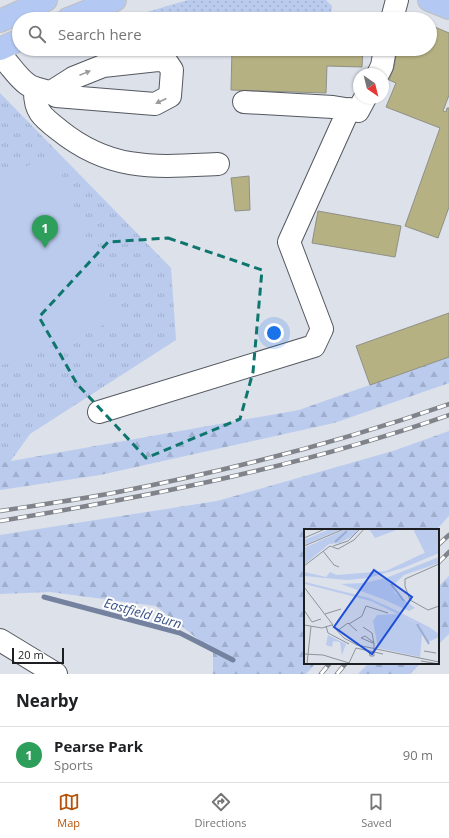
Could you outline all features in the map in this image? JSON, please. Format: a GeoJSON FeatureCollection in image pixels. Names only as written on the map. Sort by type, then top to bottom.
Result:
{"type":"FeatureCollection","features":[{"type":"Feature","properties":{"kind":"main road"},"geometry":{"type":"LineString","coordinates":[[85,12],[115,0]]}},
{"type":"Feature","properties":{"kind":"main road"},"geometry":{"type":"LineString","coordinates":[[429,0],[449,8]]}},
{"type":"Feature","properties":{"kind":"main road"},"geometry":{"type":"LineString","coordinates":[[17,12],[38,1]]}},
{"type":"Feature","properties":{"kind":"main road"},"geometry":{"type":"LineString","coordinates":[[0,21],[12,15]]}},
{"type":"Feature","properties":{"kind":"main road"},"geometry":{"type":"LineString","coordinates":[[0,49],[12,43]]}},
{"type":"Feature","properties":{"kind":"lane"},"geometry":{"type":"LineString","coordinates":[[394,12],[397,0]]}},
{"type":"Feature","properties":{"kind":"lane"},"geometry":{"type":"LineString","coordinates":[[0,54],[18,77],[43,90],[56,96],[155,104],[170,96],[172,70],[166,61],[158,60],[103,66],[43,90],[34,101],[44,118],[77,144],[116,161],[154,167],[218,164]]}},
{"type":"Feature","properties":{"kind":"lane"},"geometry":{"type":"LineString","coordinates":[[381,68],[384,56]]}},
{"type":"Feature","properties":{"kind":"lane"},"geometry":{"type":"LineString","coordinates":[[244,102],[333,107],[357,104]]}},
{"type":"Feature","properties":{"kind":"lane"},"geometry":{"type":"LineString","coordinates":[[99,412],[314,346],[322,329],[289,242],[357,104]]}},
{"type":"Feature","properties":{"kind":"lane"},"geometry":{"type":"LineString","coordinates":[[0,640],[56,674]]}},
{"type":"Feature","properties":{"kind":"highlighted area"},"geometry":{"type":"Polygon","coordinates":[[[168,238],[262,270],[253,372],[240,419],[146,458],[77,384],[39,317],[108,242],[168,238]]]}},
{"type":"Feature","properties":{"kind":"green space"},"geometry":{"type":"Polygon","coordinates":[[[188,0],[326,0],[332,6],[331,12],[147,12],[188,0]]]}},
{"type":"Feature","properties":{"kind":"green space"},"geometry":{"type":"Polygon","coordinates":[[[0,93],[171,268],[176,340],[30,434],[10,462],[0,463],[0,93]]]}},
{"type":"Feature","properties":{"kind":"green space"},"geometry":{"type":"Polygon","coordinates":[[[54,155],[119,319],[0,366],[0,177],[54,155]]]}},
{"type":"Feature","properties":{"kind":"green space"},"geometry":{"type":"Polygon","coordinates":[[[449,357],[449,383],[334,423],[100,475],[0,490],[0,463],[299,410],[449,357]]]}},
{"type":"Feature","properties":{"kind":"green space"},"geometry":{"type":"Polygon","coordinates":[[[449,431],[449,516],[437,529],[304,529],[304,664],[315,664],[306,674],[213,674],[213,651],[156,606],[50,592],[0,594],[0,535],[217,501],[393,451],[449,431]]]}},
{"type":"Feature","properties":{"kind":"green space"},"geometry":{"type":"Polygon","coordinates":[[[449,576],[449,634],[439,644],[439,586],[449,576]]]}},
{"type":"Feature","properties":{"kind":"green space"},"geometry":{"type":"Polygon","coordinates":[[[368,664],[420,664],[410,674],[358,674],[368,664]]]}},
{"type":"Feature","properties":{"kind":"building"},"geometry":{"type":"Polygon","coordinates":[[[437,28],[449,33],[449,95],[443,111],[446,112],[447,108],[449,108],[449,207],[438,238],[405,226],[440,128],[386,107],[387,104],[389,104],[389,100],[396,83],[389,80],[394,68],[396,56],[437,56],[437,28]]]}},
{"type":"Feature","properties":{"kind":"building"},"geometry":{"type":"Polygon","coordinates":[[[232,56],[363,56],[362,67],[327,66],[326,93],[231,90],[232,56]]]}},
{"type":"Feature","properties":{"kind":"building"},"geometry":{"type":"Polygon","coordinates":[[[249,176],[250,210],[235,211],[231,178],[249,176]]]}},
{"type":"Feature","properties":{"kind":"building"},"geometry":{"type":"Polygon","coordinates":[[[318,211],[401,226],[395,257],[312,243],[318,211]]]}},
{"type":"Feature","properties":{"kind":"building"},"geometry":{"type":"Polygon","coordinates":[[[449,313],[449,357],[370,385],[356,346],[449,313]]]}},
{"type":"Feature","properties":{"kind":"waterway","name":"Eastfield Burn"},"geometry":{"type":"LineString","coordinates":[[44,597],[180,633],[233,660]]}},
{"type":"Feature","properties":{"kind":"railway"},"geometry":{"type":"LineString","coordinates":[[0,511],[113,493],[241,465],[367,431],[449,404]]}},
{"type":"Feature","properties":{"kind":"railway"},"geometry":{"type":"LineString","coordinates":[[0,521],[114,501],[227,478],[339,450],[449,415]]}},
{"type":"Feature","properties":{"kind":"railway"},"geometry":{"type":"LineString","coordinates":[[439,544],[449,535]]}},
{"type":"Feature","properties":{"kind":"railway"},"geometry":{"type":"LineString","coordinates":[[439,562],[449,552]]}},
{"type":"Feature","properties":{"kind":"railway"},"geometry":{"type":"LineString","coordinates":[[321,674],[329,664]]}},
{"type":"Feature","properties":{"kind":"railway"},"geometry":{"type":"LineString","coordinates":[[337,674],[345,664]]}},
{"type":"Feature","properties":{"kind":"place","name":"Pearse Park"},"geometry":{"type":"Point","coordinates":[45,248]}}]}
